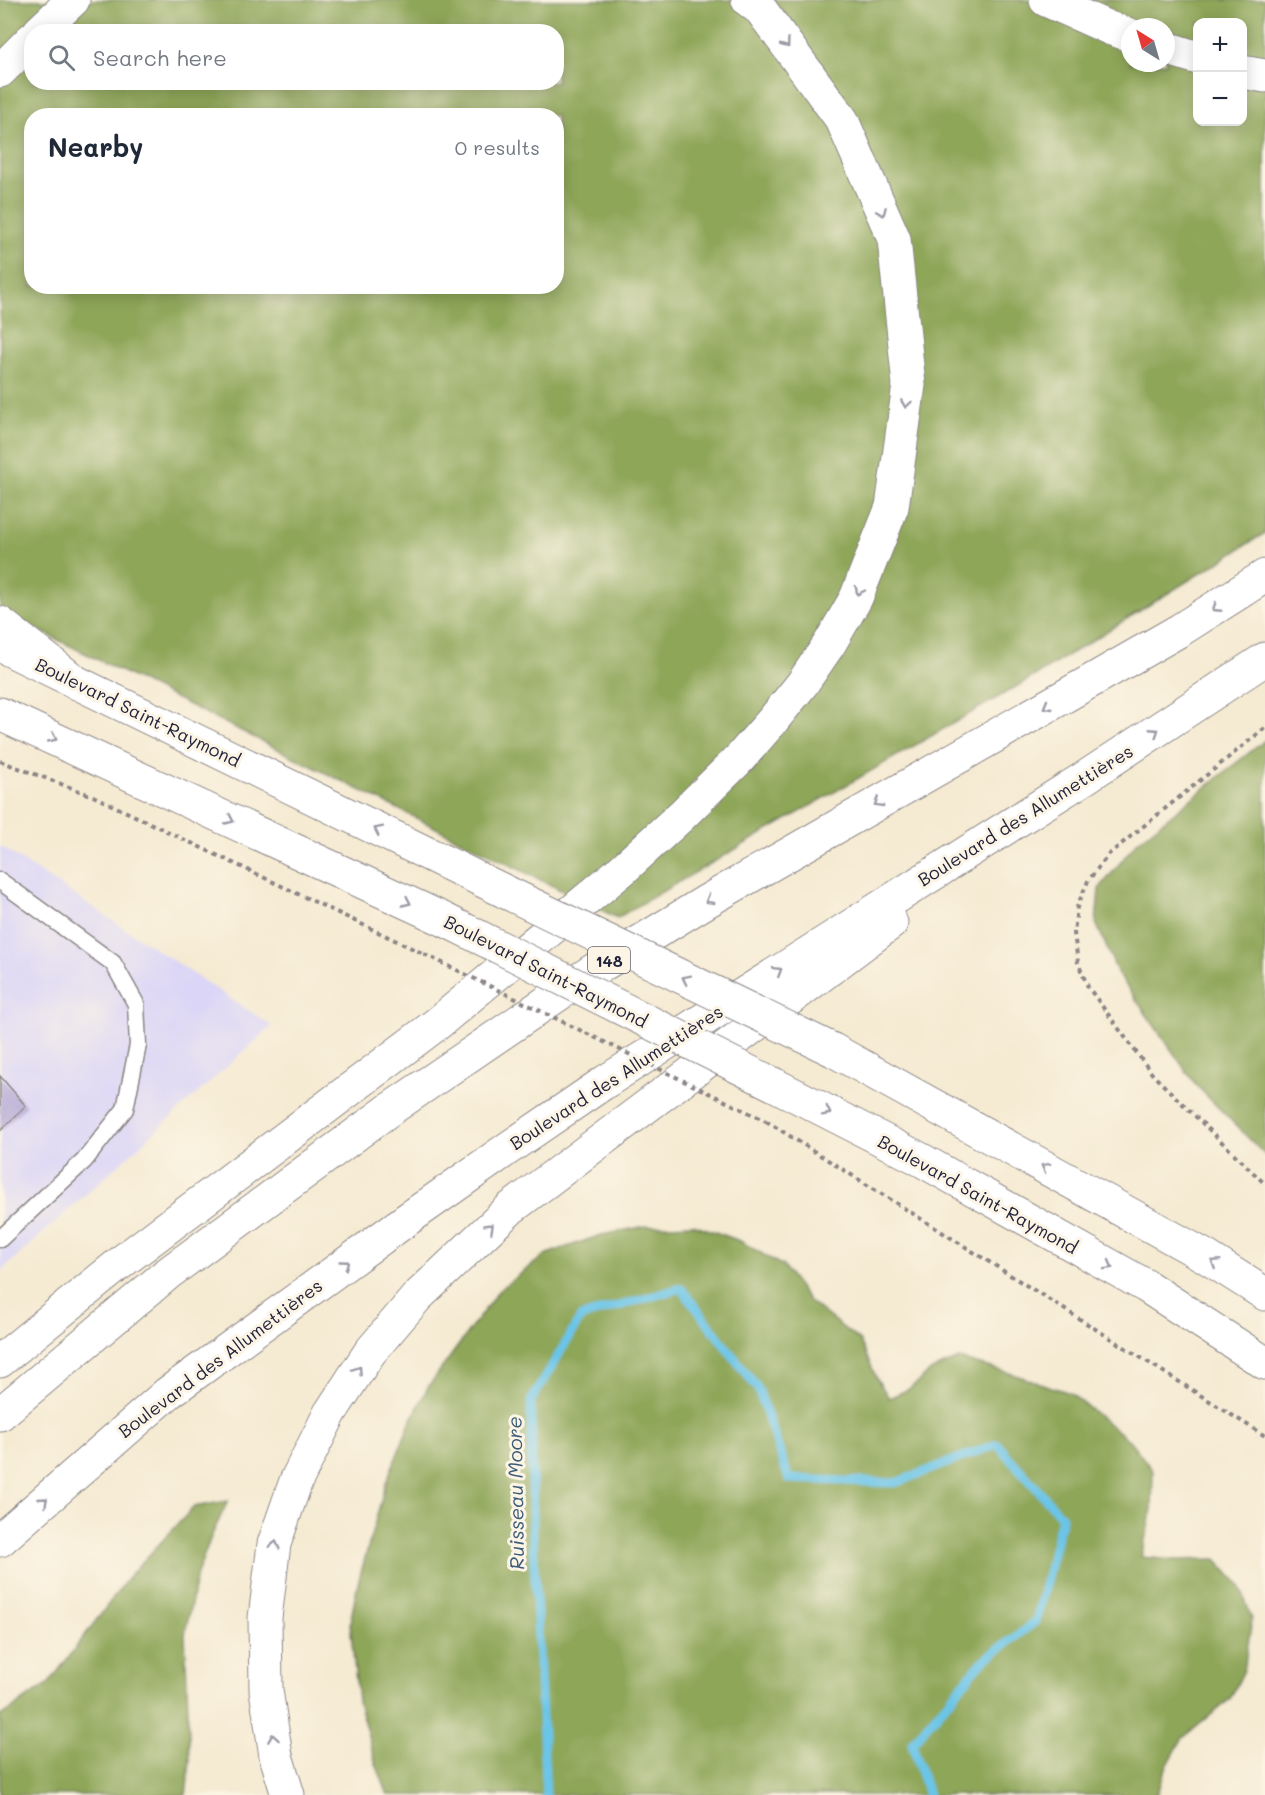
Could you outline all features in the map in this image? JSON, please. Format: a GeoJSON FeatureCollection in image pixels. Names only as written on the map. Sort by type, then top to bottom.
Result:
{"type":"FeatureCollection","features":[{"type":"Feature","properties":{"kind":"main road"},"geometry":{"type":"LineString","coordinates":[[48,24],[73,0]]}},
{"type":"Feature","properties":{"kind":"main road"},"geometry":{"type":"LineString","coordinates":[[0,1361],[124,1260],[438,1023],[622,870],[682,816],[739,759],[766,728],[802,684],[830,643],[856,598],[892,507],[909,385],[894,239],[842,120],[761,10],[748,0]]}},
{"type":"Feature","properties":{"kind":"main road"},"geometry":{"type":"LineString","coordinates":[[1046,0],[1121,31]]}},
{"type":"Feature","properties":{"kind":"main road"},"geometry":{"type":"LineString","coordinates":[[0,72],[24,47]]}},
{"type":"Feature","properties":{"kind":"main road"},"geometry":{"type":"LineString","coordinates":[[1175,51],[1193,57]]}},
{"type":"Feature","properties":{"kind":"main road"},"geometry":{"type":"LineString","coordinates":[[1247,73],[1265,76]]}},
{"type":"Feature","properties":{"kind":"main road","name":"148"},"geometry":{"type":"LineString","coordinates":[[0,1414],[167,1274],[389,1110],[594,970],[718,895],[1180,630],[1265,576]]}},
{"type":"Feature","properties":{"kind":"main road"},"geometry":{"type":"LineString","coordinates":[[0,623],[77,683]]}},
{"type":"Feature","properties":{"kind":"main road","name":"Boulevard Saint-Raymond"},"geometry":{"type":"LineString","coordinates":[[0,645],[833,1050],[1205,1256],[1265,1294]]}},
{"type":"Feature","properties":{"kind":"main road","name":"Boulevard des Allumettières"},"geometry":{"type":"LineString","coordinates":[[0,1540],[168,1394],[501,1153],[605,1082],[1086,777],[1265,659]]}},
{"type":"Feature","properties":{"kind":"main road","name":"Boulevard Saint-Raymond"},"geometry":{"type":"LineString","coordinates":[[0,714],[444,920],[918,1158],[1146,1286],[1265,1364]]}},
{"type":"Feature","properties":{"kind":"main road"},"geometry":{"type":"LineString","coordinates":[[288,1795],[276,1756],[266,1690],[265,1618],[274,1544],[296,1481],[325,1423],[370,1352],[417,1298],[511,1208],[1086,777]]}},
{"type":"Feature","properties":{"kind":"lane"},"geometry":{"type":"LineString","coordinates":[[0,881],[113,963],[136,1004],[138,1045],[125,1109],[84,1161],[0,1239]]}},
{"type":"Feature","properties":{"kind":"path"},"geometry":{"type":"LineString","coordinates":[[1265,728],[1108,854],[1088,881],[1077,907],[1074,933],[1078,963],[1088,987],[1153,1075],[1265,1184]]}},
{"type":"Feature","properties":{"kind":"path"},"geometry":{"type":"LineString","coordinates":[[0,761],[93,796],[766,1121],[1265,1436]]}},
{"type":"Feature","properties":{"kind":"shaded area"},"geometry":{"type":"Polygon","coordinates":[[[0,846],[272,1026],[0,1272],[0,846]]]}},
{"type":"Feature","properties":{"kind":"green space"},"geometry":{"type":"Polygon","coordinates":[[[0,0],[1265,0],[1265,533],[1033,677],[617,918],[0,611],[0,0]]]}},
{"type":"Feature","properties":{"kind":"green space"},"geometry":{"type":"Polygon","coordinates":[[[1265,740],[1265,1155],[1196,1085],[1118,974],[1096,923],[1099,889],[1136,843],[1265,740]]]}},
{"type":"Feature","properties":{"kind":"green space"},"geometry":{"type":"Polygon","coordinates":[[[693,1224],[740,1241],[783,1266],[809,1301],[860,1341],[877,1379],[889,1398],[909,1389],[932,1370],[959,1359],[1070,1393],[1130,1441],[1153,1471],[1152,1509],[1141,1557],[1174,1560],[1216,1559],[1240,1586],[1252,1619],[1244,1670],[1230,1699],[1182,1739],[1166,1768],[1156,1795],[388,1795],[376,1764],[358,1701],[350,1623],[358,1583],[386,1483],[409,1425],[428,1387],[499,1290],[547,1254],[601,1235],[646,1226],[693,1224]]]}},
{"type":"Feature","properties":{"kind":"green space"},"geometry":{"type":"Polygon","coordinates":[[[228,1501],[197,1574],[185,1634],[190,1762],[186,1795],[0,1795],[0,1717],[49,1683],[131,1574],[194,1507],[228,1501]]]}},
{"type":"Feature","properties":{"kind":"building"},"geometry":{"type":"Polygon","coordinates":[[[0,1076],[26,1106],[0,1131],[0,1076]]]}},
{"type":"Feature","properties":{"kind":"waterway","name":"Ruisseau Moore"},"geometry":{"type":"LineString","coordinates":[[546,1795],[533,1540],[531,1401],[581,1317],[681,1288],[758,1389],[789,1479],[895,1483],[997,1444],[1062,1517],[1036,1621],[982,1662],[912,1743],[928,1795]]}}]}
